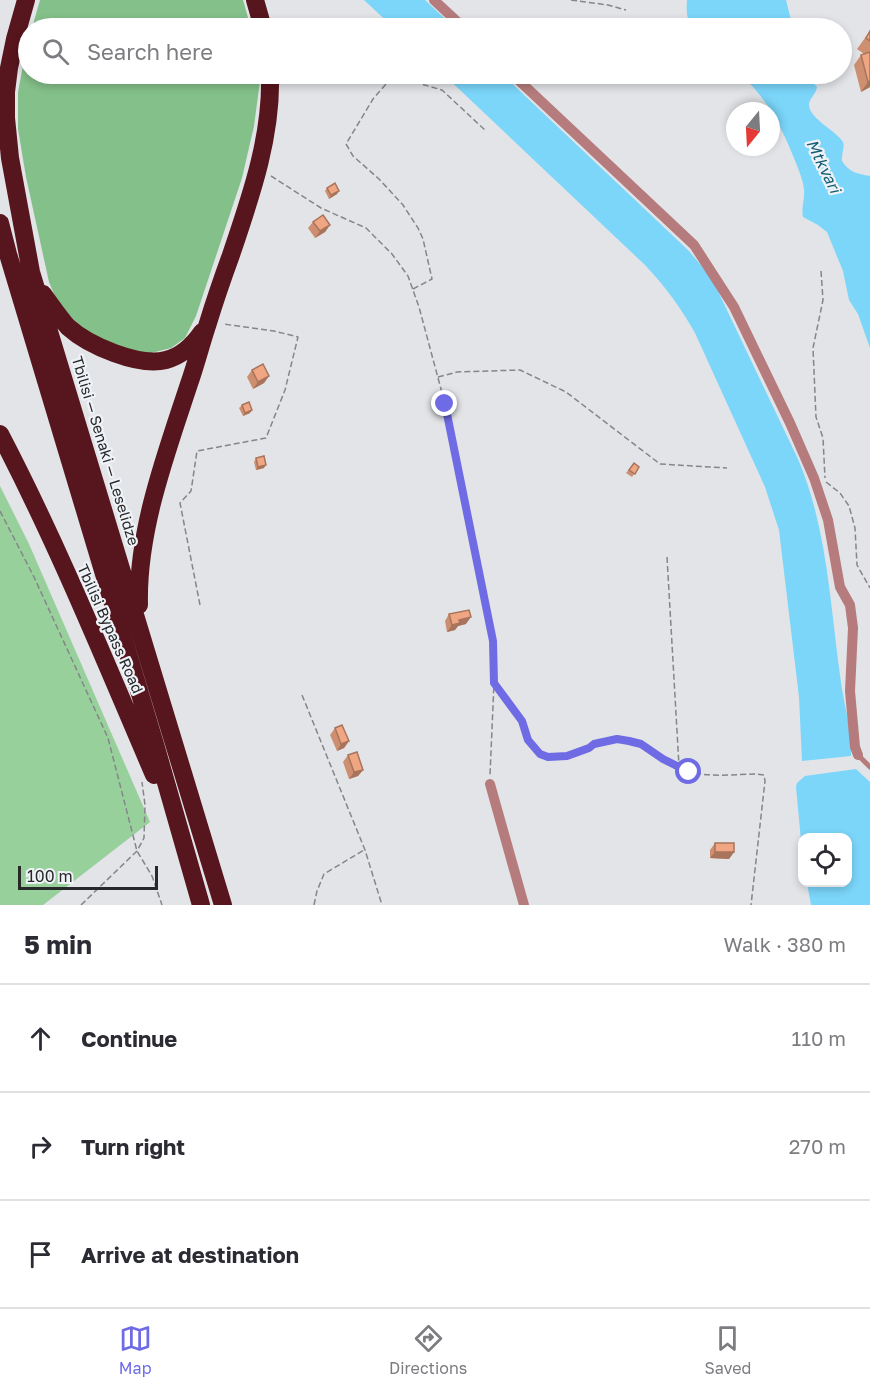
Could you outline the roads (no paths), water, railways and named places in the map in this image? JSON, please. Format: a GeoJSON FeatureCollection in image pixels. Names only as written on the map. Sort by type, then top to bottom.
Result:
{"type":"FeatureCollection","features":[{"type":"Feature","properties":{"kind":"highway","name":"Tbilisi — Senaki — Leselidze"},"geometry":{"type":"LineString","coordinates":[[21,18],[26,0]]}},
{"type":"Feature","properties":{"kind":"highway"},"geometry":{"type":"LineString","coordinates":[[255,0],[260,18]]}},
{"type":"Feature","properties":{"kind":"highway","name":"Tbilisi — Senaki — Leselidze"},"geometry":{"type":"LineString","coordinates":[[18,28],[6,92],[6,136],[31,272],[223,905]]}},
{"type":"Feature","properties":{"kind":"highway","name":"Tbilisi Bypass Road"},"geometry":{"type":"LineString","coordinates":[[142,636],[138,584],[143,546],[165,455],[243,221],[259,165],[271,97],[270,84]]}},
{"type":"Feature","properties":{"kind":"highway"},"geometry":{"type":"LineString","coordinates":[[0,223],[201,905]]}},
{"type":"Feature","properties":{"kind":"highway","name":"Tbilisi Bypass Road"},"geometry":{"type":"LineString","coordinates":[[35,283],[60,317],[76,333],[98,346],[132,358],[154,362],[173,358],[190,346],[208,321]]}},
{"type":"Feature","properties":{"kind":"highway","name":"Tbilisi Bypass Road"},"geometry":{"type":"LineString","coordinates":[[0,434],[40,515],[98,644],[182,840]]}},
{"type":"Feature","properties":{"kind":"street"},"geometry":{"type":"LineString","coordinates":[[434,0],[453,18]]}},
{"type":"Feature","properties":{"kind":"street"},"geometry":{"type":"LineString","coordinates":[[523,84],[694,245],[734,307],[790,423],[814,478],[828,520],[840,587],[850,605],[853,628],[850,691],[855,747],[858,755]]}},
{"type":"Feature","properties":{"kind":"street"},"geometry":{"type":"LineString","coordinates":[[490,784],[524,905]]}},
{"type":"Feature","properties":{"kind":"lane"},"geometry":{"type":"LineString","coordinates":[[858,755],[870,767]]}},
{"type":"Feature","properties":{"kind":"water"},"geometry":{"type":"Polygon","coordinates":[[[364,0],[425,0],[444,18],[383,18],[364,0]]]}},
{"type":"Feature","properties":{"kind":"water"},"geometry":{"type":"Polygon","coordinates":[[[687,0],[786,0],[790,18],[688,18],[687,0]]]}},
{"type":"Feature","properties":{"kind":"water"},"geometry":{"type":"Polygon","coordinates":[[[454,84],[513,84],[689,251],[716,287],[798,459],[808,485],[826,566],[851,756],[802,761],[799,697],[779,530],[765,487],[695,333],[666,289],[645,265],[454,84]]]}},
{"type":"Feature","properties":{"kind":"water","name":"Mtkvari"},"geometry":{"type":"Polygon","coordinates":[[[750,84],[814,84],[817,87],[809,104],[813,114],[843,142],[842,161],[848,168],[870,176],[870,348],[858,314],[849,300],[843,271],[827,232],[803,217],[803,182],[780,127],[780,102],[765,102],[750,84]]]}},
{"type":"Feature","properties":{"kind":"water"},"geometry":{"type":"Polygon","coordinates":[[[856,769],[870,782],[870,905],[811,905],[808,887],[852,887],[852,833],[800,833],[796,787],[805,776],[856,769]]]}}]}
